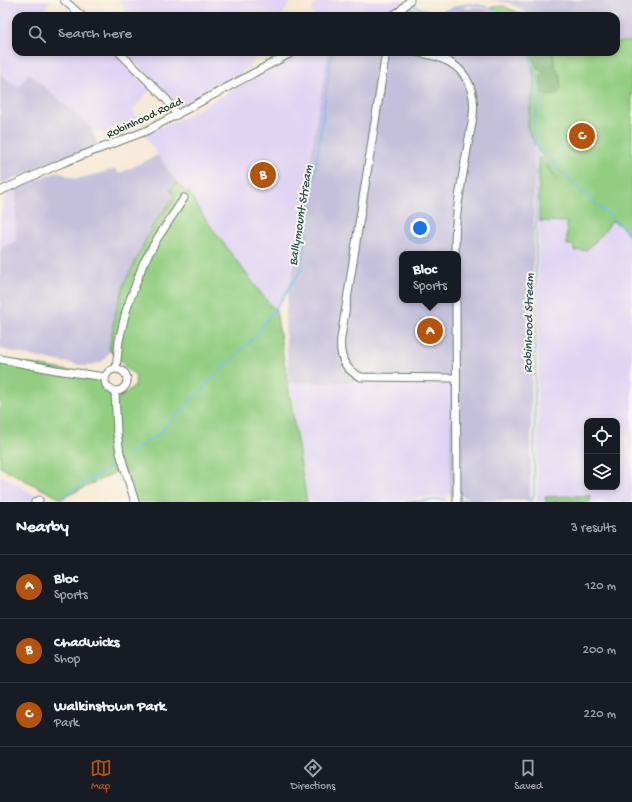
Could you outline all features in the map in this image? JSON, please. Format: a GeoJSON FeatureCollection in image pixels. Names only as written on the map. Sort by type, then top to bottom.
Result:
{"type":"FeatureCollection","features":[{"type":"Feature","properties":{"kind":"street"},"geometry":{"type":"LineString","coordinates":[[64,0],[78,12]]}},
{"type":"Feature","properties":{"kind":"street"},"geometry":{"type":"LineString","coordinates":[[396,12],[408,2]]}},
{"type":"Feature","properties":{"kind":"street"},"geometry":{"type":"LineString","coordinates":[[122,56],[167,100],[177,115]]}},
{"type":"Feature","properties":{"kind":"street","name":"Robinhood Road"},"geometry":{"type":"LineString","coordinates":[[0,190],[66,162],[146,131],[286,56]]}},
{"type":"Feature","properties":{"kind":"street"},"geometry":{"type":"LineString","coordinates":[[385,56],[341,338],[340,353],[343,361],[350,370],[361,377],[456,378]]}},
{"type":"Feature","properties":{"kind":"street"},"geometry":{"type":"LineString","coordinates":[[437,56],[447,60],[460,71],[467,80],[472,91],[473,110],[456,224],[455,251]]}},
{"type":"Feature","properties":{"kind":"street"},"geometry":{"type":"LineString","coordinates":[[116,368],[119,341],[126,311],[143,264],[157,239],[184,198]]}},
{"type":"Feature","properties":{"kind":"street"},"geometry":{"type":"LineString","coordinates":[[456,303],[457,502]]}},
{"type":"Feature","properties":{"kind":"street"},"geometry":{"type":"LineString","coordinates":[[0,358],[56,370],[105,377]]}},
{"type":"Feature","properties":{"kind":"street"},"geometry":{"type":"LineString","coordinates":[[116,368],[125,373],[127,381],[123,388],[115,391],[108,387],[105,377],[109,371],[116,368]]}},
{"type":"Feature","properties":{"kind":"street"},"geometry":{"type":"LineString","coordinates":[[115,391],[120,453],[135,502]]}},
{"type":"Feature","properties":{"kind":"shaded area"},"geometry":{"type":"Polygon","coordinates":[[[0,0],[51,0],[44,10],[46,12],[12,12],[12,56],[125,56],[121,61],[150,90],[133,110],[137,119],[102,133],[101,130],[92,132],[29,73],[18,87],[0,74],[0,0]]]}},
{"type":"Feature","properties":{"kind":"shaded area"},"geometry":{"type":"Polygon","coordinates":[[[118,0],[295,0],[290,3],[284,12],[126,12],[118,0]]]}},
{"type":"Feature","properties":{"kind":"shaded area"},"geometry":{"type":"Polygon","coordinates":[[[317,0],[400,0],[403,2],[393,12],[311,11],[317,0]]]}},
{"type":"Feature","properties":{"kind":"shaded area"},"geometry":{"type":"Polygon","coordinates":[[[488,0],[632,0],[632,40],[620,42],[620,12],[525,12],[508,3],[488,0]]]}},
{"type":"Feature","properties":{"kind":"shaded area"},"geometry":{"type":"Polygon","coordinates":[[[463,6],[468,9],[475,7],[497,12],[440,12],[463,6]]]}},
{"type":"Feature","properties":{"kind":"shaded area"},"geometry":{"type":"Polygon","coordinates":[[[411,7],[430,12],[404,12],[411,7]]]}},
{"type":"Feature","properties":{"kind":"shaded area"},"geometry":{"type":"Polygon","coordinates":[[[129,56],[255,56],[250,68],[233,79],[179,106],[129,56]]]}},
{"type":"Feature","properties":{"kind":"shaded area"},"geometry":{"type":"Polygon","coordinates":[[[294,56],[327,56],[302,230],[288,293],[276,310],[270,305],[206,220],[189,192],[176,181],[144,135],[182,118],[294,56]]]}},
{"type":"Feature","properties":{"kind":"shaded area"},"geometry":{"type":"Polygon","coordinates":[[[327,56],[530,56],[535,81],[527,127],[535,145],[530,501],[471,500],[462,496],[450,496],[450,385],[444,381],[289,383],[285,320],[288,293],[302,230],[314,137],[327,56]]]}},
{"type":"Feature","properties":{"kind":"shaded area"},"geometry":{"type":"Polygon","coordinates":[[[29,73],[91,128],[98,145],[0,184],[0,74],[18,87],[29,73]]]}},
{"type":"Feature","properties":{"kind":"shaded area"},"geometry":{"type":"Polygon","coordinates":[[[158,155],[176,181],[176,184],[170,189],[174,195],[138,254],[125,282],[115,314],[109,351],[105,359],[100,363],[85,366],[0,349],[0,254],[3,246],[16,241],[16,189],[59,171],[76,179],[116,169],[118,174],[158,155]]]}},
{"type":"Feature","properties":{"kind":"shaded area"},"geometry":{"type":"Polygon","coordinates":[[[539,157],[562,188],[623,227],[632,237],[632,502],[537,502],[539,157]]]}},
{"type":"Feature","properties":{"kind":"shaded area"},"geometry":{"type":"Polygon","coordinates":[[[16,189],[16,241],[3,246],[0,254],[0,216],[3,206],[1,201],[7,197],[4,194],[16,189]]]}},
{"type":"Feature","properties":{"kind":"shaded area"},"geometry":{"type":"Polygon","coordinates":[[[444,381],[450,385],[450,492],[447,497],[420,497],[394,502],[308,502],[289,383],[444,381]]]}},
{"type":"Feature","properties":{"kind":"shaded area"},"geometry":{"type":"Polygon","coordinates":[[[0,475],[47,502],[0,502],[0,475]]]}},
{"type":"Feature","properties":{"kind":"green space"},"geometry":{"type":"Polygon","coordinates":[[[504,6],[517,12],[498,12],[490,7],[504,6]]]}},
{"type":"Feature","properties":{"kind":"green space"},"geometry":{"type":"Polygon","coordinates":[[[632,41],[632,238],[623,227],[612,221],[601,236],[586,250],[574,251],[574,245],[567,245],[567,222],[539,221],[539,157],[556,179],[535,145],[527,127],[535,81],[530,56],[620,56],[620,42],[632,41]]]}},
{"type":"Feature","properties":{"kind":"green space"},"geometry":{"type":"Polygon","coordinates":[[[532,56],[554,56],[555,67],[560,75],[561,90],[555,96],[542,93],[540,78],[544,72],[538,69],[532,56]]]}},
{"type":"Feature","properties":{"kind":"green space"},"geometry":{"type":"Polygon","coordinates":[[[176,181],[185,191],[189,192],[206,220],[270,305],[276,310],[307,502],[136,502],[124,468],[61,499],[0,467],[0,359],[105,377],[106,384],[113,390],[115,398],[121,397],[135,387],[136,375],[130,372],[116,354],[109,351],[115,314],[125,282],[154,223],[173,199],[174,195],[170,189],[176,184],[176,181]]]}},
{"type":"Feature","properties":{"kind":"green space"},"geometry":{"type":"Polygon","coordinates":[[[591,496],[590,502],[546,502],[545,497],[591,496]]]}},
{"type":"Feature","properties":{"kind":"waterway"},"geometry":{"type":"LineString","coordinates":[[410,3],[416,7],[432,12]]}},
{"type":"Feature","properties":{"kind":"waterway"},"geometry":{"type":"LineString","coordinates":[[442,12],[463,5],[479,5],[499,12]]}},
{"type":"Feature","properties":{"kind":"waterway"},"geometry":{"type":"LineString","coordinates":[[436,12],[442,12]]}},
{"type":"Feature","properties":{"kind":"waterway","name":"Ballymount Stream"},"geometry":{"type":"LineString","coordinates":[[126,456],[159,434],[258,334],[299,273],[303,258],[331,56]]}},
{"type":"Feature","properties":{"kind":"waterway"},"geometry":{"type":"LineString","coordinates":[[529,56],[539,81],[538,104],[532,129],[537,144],[572,183],[624,229],[632,240]]}},
{"type":"Feature","properties":{"kind":"waterway","name":"Robinhood Stream"},"geometry":{"type":"LineString","coordinates":[[530,502],[534,493],[537,144]]}},
{"type":"Feature","properties":{"kind":"waterway","name":"Ballymount Stream"},"geometry":{"type":"LineString","coordinates":[[63,498],[118,462]]}},
{"type":"Feature","properties":{"kind":"waterway","name":"Robinhood Stream"},"geometry":{"type":"LineString","coordinates":[[406,502],[445,499]]}},
{"type":"Feature","properties":{"kind":"waterway","name":"Robinhood Stream"},"geometry":{"type":"LineString","coordinates":[[462,500],[484,502]]}},
{"type":"Feature","properties":{"kind":"place","name":"Walkinstown Park"},"geometry":{"type":"Point","coordinates":[582,136]}},
{"type":"Feature","properties":{"kind":"place","name":"Chadwicks"},"geometry":{"type":"Point","coordinates":[263,175]}},
{"type":"Feature","properties":{"kind":"place","name":"Bloc"},"geometry":{"type":"Point","coordinates":[430,331]}}]}
